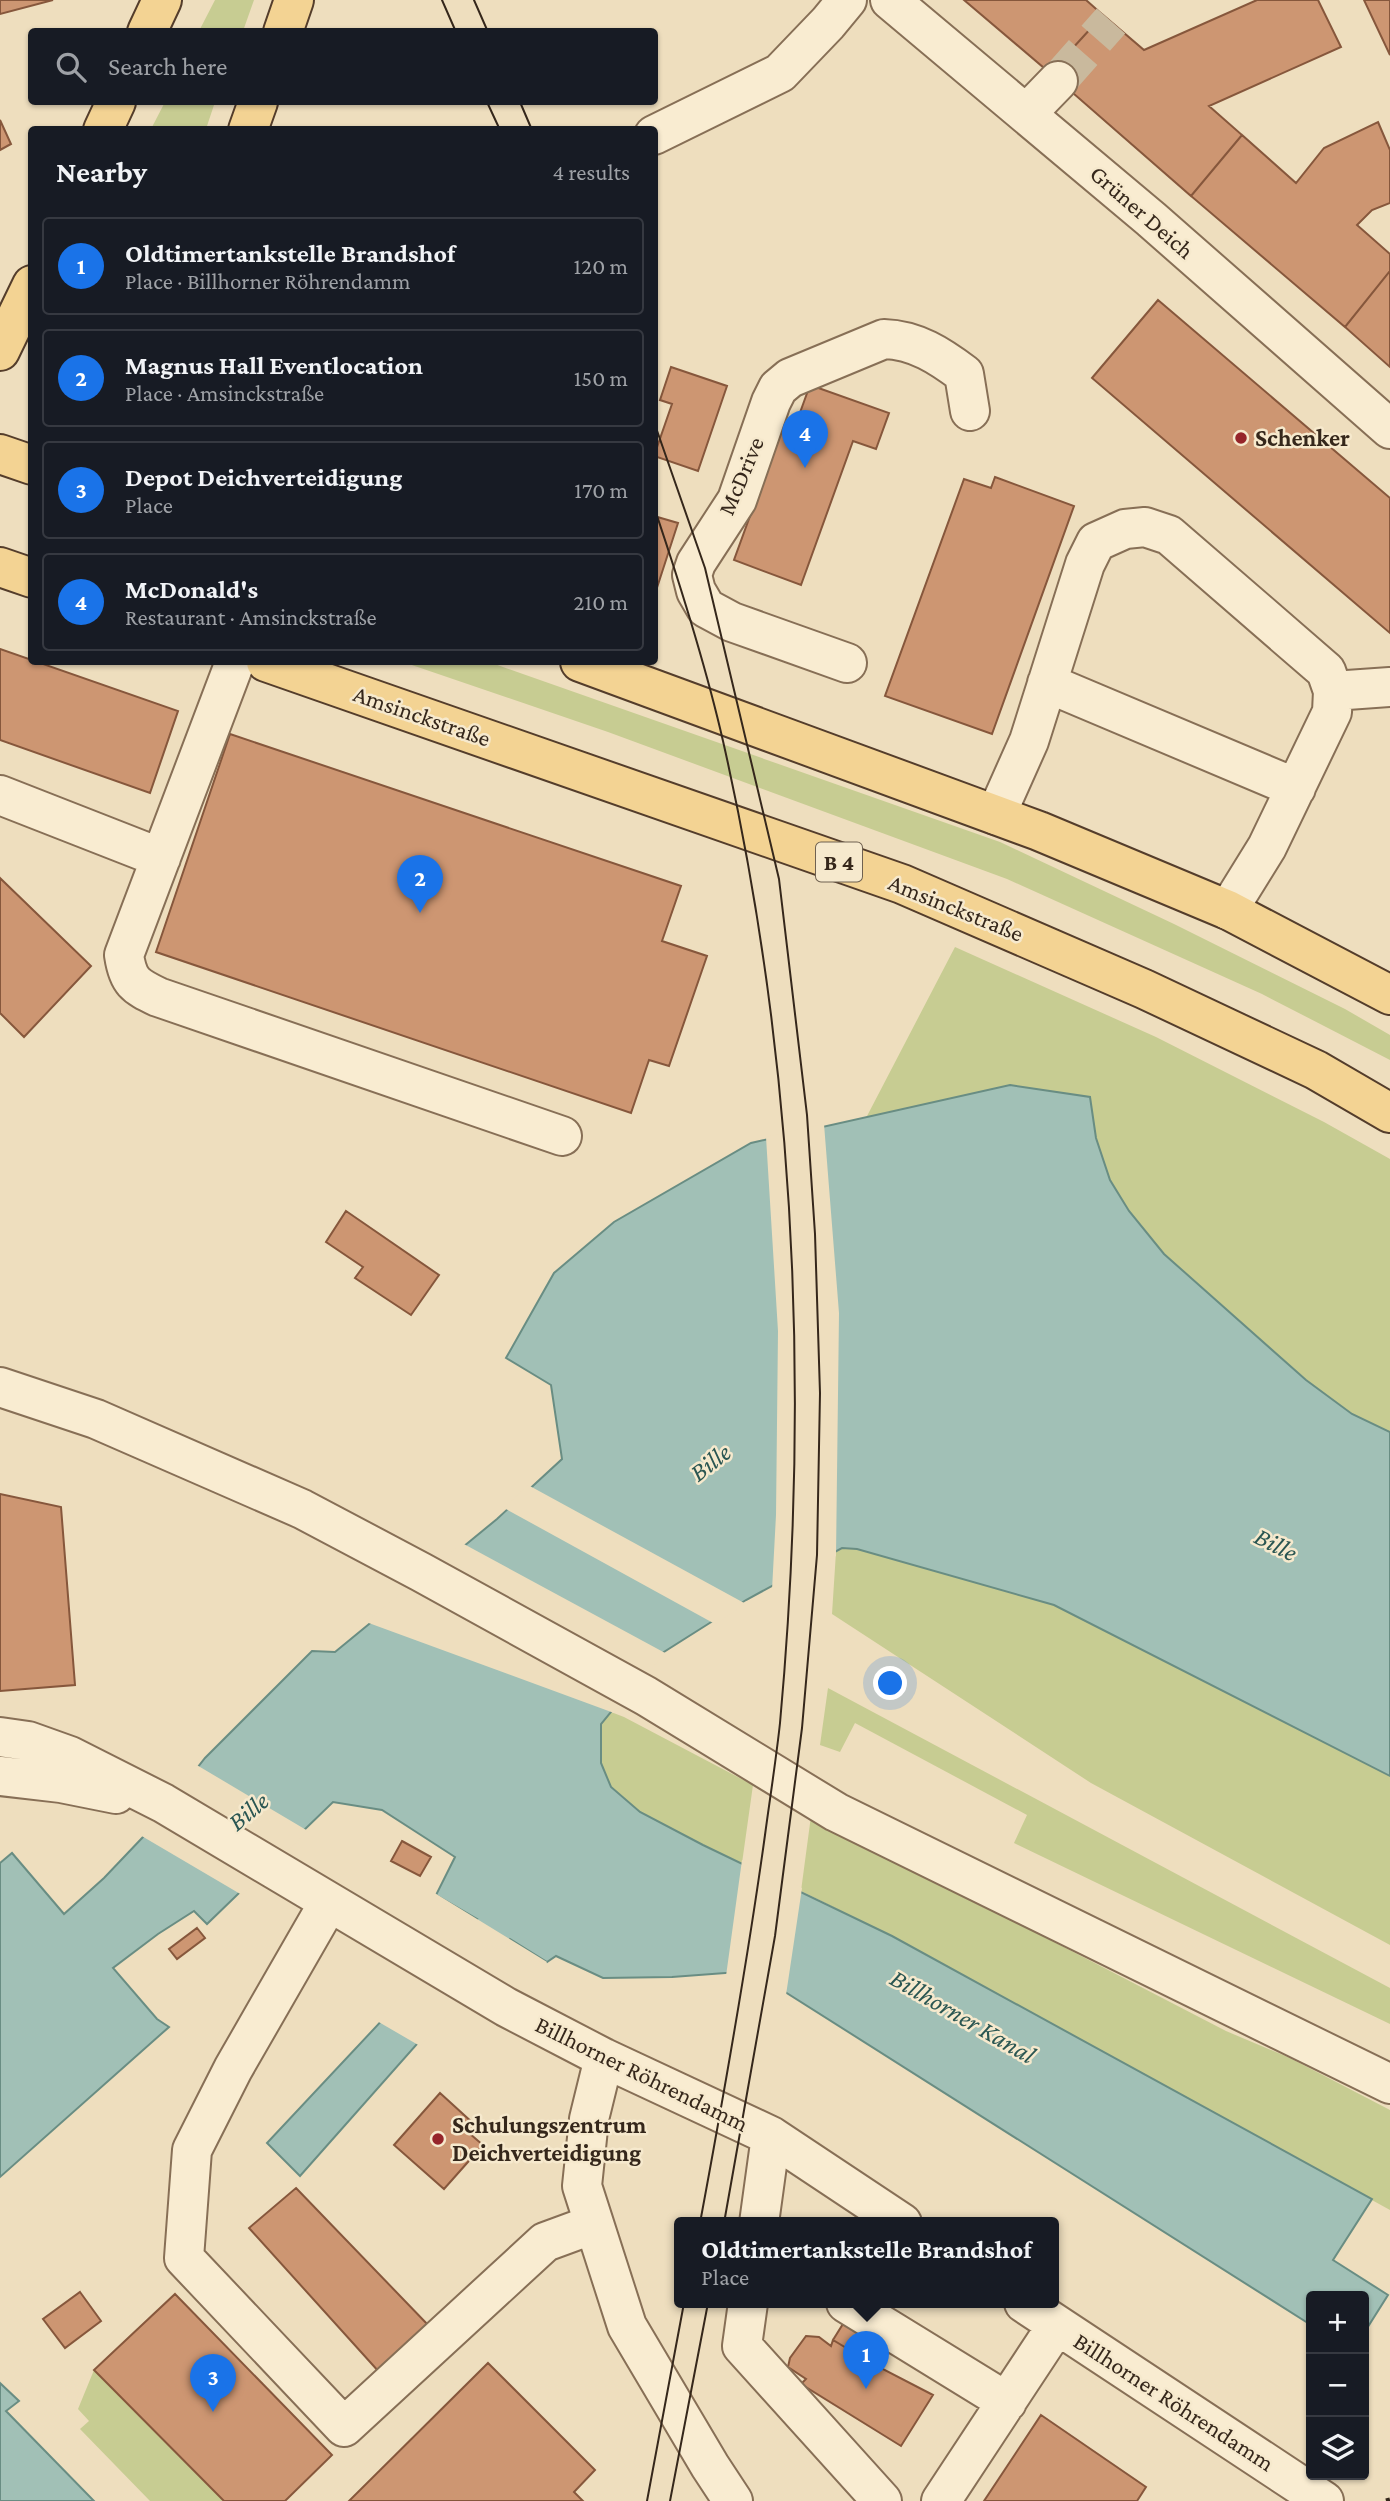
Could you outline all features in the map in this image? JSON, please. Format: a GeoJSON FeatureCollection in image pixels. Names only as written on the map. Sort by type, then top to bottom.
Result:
{"type":"FeatureCollection","features":[{"type":"Feature","properties":{"kind":"main road"},"geometry":{"type":"LineString","coordinates":[[149,28],[162,0]]}},
{"type":"Feature","properties":{"kind":"main road"},"geometry":{"type":"LineString","coordinates":[[284,28],[295,0]]}},
{"type":"Feature","properties":{"kind":"main road"},"geometry":{"type":"LineString","coordinates":[[105,126],[115,105]]}},
{"type":"Feature","properties":{"kind":"main road"},"geometry":{"type":"LineString","coordinates":[[0,351],[28,293]]}},
{"type":"Feature","properties":{"kind":"main road"},"geometry":{"type":"LineString","coordinates":[[0,454],[28,464]]}},
{"type":"Feature","properties":{"kind":"main road"},"geometry":{"type":"LineString","coordinates":[[0,565],[28,555]]}},
{"type":"Feature","properties":{"kind":"main road"},"geometry":{"type":"LineString","coordinates":[[0,565],[28,577]]}},
{"type":"Feature","properties":{"kind":"main road","name":"Amsinckstraße"},"geometry":{"type":"LineString","coordinates":[[275,665],[902,884],[1144,989],[1316,1070],[1390,1113]]}},
{"type":"Feature","properties":{"kind":"main road"},"geometry":{"type":"LineString","coordinates":[[596,665],[996,815],[1228,909],[1390,995]]}},
{"type":"Feature","properties":{"kind":"street"},"geometry":{"type":"LineString","coordinates":[[658,133],[780,73],[847,0]]}},
{"type":"Feature","properties":{"kind":"street","name":"Grüner Deich"},"geometry":{"type":"LineString","coordinates":[[890,0],[1162,228],[1390,429]]}},
{"type":"Feature","properties":{"kind":"street"},"geometry":{"type":"LineString","coordinates":[[1027,113],[1058,80]]}},
{"type":"Feature","properties":{"kind":"street","name":"McDrive"},"geometry":{"type":"LineString","coordinates":[[847,663],[732,622],[706,608],[696,591],[692,575],[696,563],[737,500],[771,402],[778,388],[790,378],[863,347],[884,339],[892,339],[936,353],[964,374],[970,411]]}},
{"type":"Feature","properties":{"kind":"street"},"geometry":{"type":"LineString","coordinates":[[996,815],[1028,741],[1085,564],[1096,542],[1125,529],[1145,527],[1169,535],[1326,671],[1333,691],[1332,712],[1296,788],[1267,847],[1228,909]]}},
{"type":"Feature","properties":{"kind":"street"},"geometry":{"type":"LineString","coordinates":[[234,665],[124,955],[127,973],[138,988],[158,997],[562,1136]]}},
{"type":"Feature","properties":{"kind":"street"},"geometry":{"type":"LineString","coordinates":[[1047,683],[1296,788]]}},
{"type":"Feature","properties":{"kind":"street"},"geometry":{"type":"LineString","coordinates":[[1333,691],[1390,687]]}},
{"type":"Feature","properties":{"kind":"street"},"geometry":{"type":"LineString","coordinates":[[0,796],[161,858]]}},
{"type":"Feature","properties":{"kind":"street"},"geometry":{"type":"LineString","coordinates":[[0,1387],[96,1419],[302,1509],[646,1696],[836,1812],[1390,2084]]}},
{"type":"Feature","properties":{"kind":"street","name":"Billhorner Röhrendamm"},"geometry":{"type":"LineString","coordinates":[[0,1737],[28,1741],[70,1756],[163,1803],[506,2007],[771,2136],[893,2217]]}},
{"type":"Feature","properties":{"kind":"street"},"geometry":{"type":"LineString","coordinates":[[0,1776],[61,1783],[163,1803]]}},
{"type":"Feature","properties":{"kind":"street"},"geometry":{"type":"LineString","coordinates":[[329,1902],[233,2069],[192,2150],[184,2258],[344,2427],[545,2242],[594,2224]]}},
{"type":"Feature","properties":{"kind":"street"},"geometry":{"type":"LineString","coordinates":[[604,2057],[589,2119],[582,2186],[627,2326],[733,2501]]}},
{"type":"Feature","properties":{"kind":"street"},"geometry":{"type":"LineString","coordinates":[[760,2217],[771,2136]]}},
{"type":"Feature","properties":{"kind":"street"},"geometry":{"type":"LineString","coordinates":[[747,2308],[742,2346],[882,2501]]}},
{"type":"Feature","properties":{"kind":"street"},"geometry":{"type":"LineString","coordinates":[[854,2308],[1007,2402]]}},
{"type":"Feature","properties":{"kind":"street","name":"Billhorner Röhrendamm"},"geometry":{"type":"LineString","coordinates":[[1032,2308],[1324,2501]]}},
{"type":"Feature","properties":{"kind":"street"},"geometry":{"type":"LineString","coordinates":[[941,2501],[1057,2325]]}},
{"type":"Feature","properties":{"kind":"green space"},"geometry":{"type":"Polygon","coordinates":[[[215,0],[254,0],[244,28],[201,28],[215,0]]]}},
{"type":"Feature","properties":{"kind":"green space"},"geometry":{"type":"Polygon","coordinates":[[[163,105],[214,105],[207,126],[153,126],[163,105]]]}},
{"type":"Feature","properties":{"kind":"green space"},"geometry":{"type":"Polygon","coordinates":[[[412,665],[498,665],[1000,842],[1345,1009],[1390,1035],[1390,1060],[1262,994],[1007,879],[608,732],[412,665]]]}},
{"type":"Feature","properties":{"kind":"green space"},"geometry":{"type":"Polygon","coordinates":[[[955,947],[1156,1037],[1324,1122],[1390,1159],[1390,1432],[1352,1414],[1306,1380],[1164,1254],[1129,1211],[1110,1180],[1096,1138],[1090,1097],[866,1118],[955,947]]]}},
{"type":"Feature","properties":{"kind":"green space"},"geometry":{"type":"Polygon","coordinates":[[[842,1548],[857,1549],[1054,1605],[1390,1776],[1390,1945],[1091,1783],[832,1614],[836,1552],[842,1548]]]}},
{"type":"Feature","properties":{"kind":"green space"},"geometry":{"type":"Polygon","coordinates":[[[828,1688],[1390,1988],[1390,2024],[1014,1843],[1027,1815],[855,1723],[840,1752],[820,1745],[828,1688]]]}},
{"type":"Feature","properties":{"kind":"green space"},"geometry":{"type":"Polygon","coordinates":[[[611,1712],[753,1785],[742,1863],[652,1819],[620,1797],[611,1787],[602,1764],[601,1723],[611,1712]]]}},
{"type":"Feature","properties":{"kind":"green space"},"geometry":{"type":"Polygon","coordinates":[[[811,1816],[1226,2031],[1290,2058],[1390,2110],[1390,2210],[892,1936],[801,1891],[811,1816]]]}},
{"type":"Feature","properties":{"kind":"green space"},"geometry":{"type":"Polygon","coordinates":[[[94,2370],[224,2501],[150,2501],[80,2429],[89,2421],[78,2409],[94,2370]]]}},
{"type":"Feature","properties":{"kind":"water"},"geometry":{"type":"Polygon","coordinates":[[[1010,1085],[1090,1097],[1096,1138],[1110,1180],[1129,1211],[1164,1254],[1306,1380],[1352,1414],[1390,1432],[1390,1776],[1054,1605],[857,1549],[842,1548],[746,1600],[656,1657],[601,1724],[601,1763],[611,1787],[640,1812],[892,1936],[1372,2199],[1333,2260],[1388,2295],[1369,2325],[1369,2291],[1306,2291],[1306,2322],[752,1971],[672,1977],[603,1978],[556,1956],[547,1962],[510,1939],[300,2176],[267,2143],[477,1919],[436,1895],[455,1857],[382,1810],[333,1802],[207,1924],[194,1911],[113,1968],[157,2019],[169,2027],[0,2177],[0,1863],[12,1853],[64,1914],[104,1878],[143,1837],[205,1758],[312,1651],[335,1652],[497,1519],[562,1459],[551,1385],[506,1358],[554,1273],[614,1222],[751,1143],[1010,1085]]]}},
{"type":"Feature","properties":{"kind":"water"},"geometry":{"type":"Polygon","coordinates":[[[0,2383],[19,2401],[6,2411],[94,2501],[0,2501],[0,2383]]]}},
{"type":"Feature","properties":{"kind":"pier"},"geometry":{"type":"Polygon","coordinates":[[[824,1124],[839,1313],[836,1556],[772,1590],[776,1515],[778,1331],[766,1137],[824,1124]]]}},
{"type":"Feature","properties":{"kind":"pier"},"geometry":{"type":"Polygon","coordinates":[[[528,1485],[746,1604],[715,1624],[504,1508],[528,1485]]]}},
{"type":"Feature","properties":{"kind":"pier"},"geometry":{"type":"Polygon","coordinates":[[[462,1543],[667,1654],[614,1713],[366,1622],[462,1543]]]}},
{"type":"Feature","properties":{"kind":"pier"},"geometry":{"type":"Polygon","coordinates":[[[195,1764],[308,1831],[242,1895],[140,1835],[195,1764]]]}},
{"type":"Feature","properties":{"kind":"pier"},"geometry":{"type":"Polygon","coordinates":[[[742,1860],[802,1888],[786,1995],[755,1975],[726,1976],[742,1860]]]}},
{"type":"Feature","properties":{"kind":"pier"},"geometry":{"type":"Polygon","coordinates":[[[433,1892],[547,1962],[545,1965],[511,1943],[420,2046],[377,2021],[472,1920],[434,1898],[433,1892]]]}},
{"type":"Feature","properties":{"kind":"building"},"geometry":{"type":"Polygon","coordinates":[[[0,0],[53,0],[0,14],[0,0]]]}},
{"type":"Feature","properties":{"kind":"building"},"geometry":{"type":"Polygon","coordinates":[[[964,0],[1086,0],[1103,15],[1050,73],[964,0]]]}},
{"type":"Feature","properties":{"kind":"building"},"geometry":{"type":"Polygon","coordinates":[[[1257,0],[1318,0],[1341,47],[1209,106],[1242,135],[1191,196],[1050,73],[1103,15],[1144,50],[1257,0]]]}},
{"type":"Feature","properties":{"kind":"building"},"geometry":{"type":"Polygon","coordinates":[[[1364,0],[1390,0],[1390,55],[1364,0]]]}},
{"type":"Feature","properties":{"kind":"building"},"geometry":{"type":"Polygon","coordinates":[[[0,120],[11,144],[0,150],[0,120]]]}},
{"type":"Feature","properties":{"kind":"building"},"geometry":{"type":"Polygon","coordinates":[[[1378,122],[1390,150],[1390,203],[1372,210],[1357,225],[1390,254],[1390,271],[1345,327],[1191,196],[1242,135],[1296,183],[1324,148],[1378,122]]]}},
{"type":"Feature","properties":{"kind":"building"},"geometry":{"type":"Polygon","coordinates":[[[1390,271],[1390,367],[1345,327],[1390,271]]]}},
{"type":"Feature","properties":{"kind":"building","name":"Schenker"},"geometry":{"type":"Polygon","coordinates":[[[1158,300],[1390,498],[1390,633],[1092,378],[1158,300]]]}},
{"type":"Feature","properties":{"kind":"building"},"geometry":{"type":"Polygon","coordinates":[[[671,367],[727,386],[698,471],[658,457],[658,444],[672,404],[660,400],[671,367]]]}},
{"type":"Feature","properties":{"kind":"building"},"geometry":{"type":"Polygon","coordinates":[[[810,385],[889,413],[876,449],[853,441],[801,585],[734,560],[782,428],[793,432],[810,385]]]}},
{"type":"Feature","properties":{"kind":"building"},"geometry":{"type":"Polygon","coordinates":[[[995,477],[1074,506],[992,734],[885,696],[964,479],[991,488],[995,477]]]}},
{"type":"Feature","properties":{"kind":"building"},"geometry":{"type":"Polygon","coordinates":[[[658,517],[678,523],[658,585],[658,517]]]}},
{"type":"Feature","properties":{"kind":"building"},"geometry":{"type":"Polygon","coordinates":[[[0,649],[28,659],[28,665],[46,665],[178,711],[150,793],[0,740],[0,649]]]}},
{"type":"Feature","properties":{"kind":"building"},"geometry":{"type":"Polygon","coordinates":[[[230,734],[681,886],[662,941],[707,956],[669,1066],[649,1060],[631,1113],[156,952],[230,734]]]}},
{"type":"Feature","properties":{"kind":"building"},"geometry":{"type":"Polygon","coordinates":[[[0,878],[91,966],[24,1037],[0,1013],[0,878]]]}},
{"type":"Feature","properties":{"kind":"building"},"geometry":{"type":"Polygon","coordinates":[[[346,1211],[439,1275],[411,1315],[355,1278],[363,1267],[326,1242],[346,1211]]]}},
{"type":"Feature","properties":{"kind":"building"},"geometry":{"type":"Polygon","coordinates":[[[0,1494],[61,1507],[75,1685],[0,1691],[0,1494]]]}},
{"type":"Feature","properties":{"kind":"building"},"geometry":{"type":"Polygon","coordinates":[[[402,1841],[431,1857],[420,1876],[391,1861],[402,1841]]]}},
{"type":"Feature","properties":{"kind":"building"},"geometry":{"type":"Polygon","coordinates":[[[197,1928],[205,1938],[177,1959],[169,1949],[197,1928]]]}},
{"type":"Feature","properties":{"kind":"building","name":"Schulungszentrum Deichverteidigung"},"geometry":{"type":"Polygon","coordinates":[[[440,2093],[475,2125],[469,2133],[483,2145],[444,2189],[394,2145],[440,2093]]]}},
{"type":"Feature","properties":{"kind":"building"},"geometry":{"type":"Polygon","coordinates":[[[296,2188],[430,2327],[380,2373],[249,2228],[296,2188]]]}},
{"type":"Feature","properties":{"kind":"building"},"geometry":{"type":"Polygon","coordinates":[[[80,2292],[101,2321],[65,2348],[43,2319],[80,2292]]]}},
{"type":"Feature","properties":{"kind":"building"},"geometry":{"type":"Polygon","coordinates":[[[175,2294],[332,2455],[285,2501],[224,2501],[94,2370],[175,2294]]]}},
{"type":"Feature","properties":{"kind":"building"},"geometry":{"type":"Polygon","coordinates":[[[853,2308],[867,2308],[897,2322],[871,2363],[833,2340],[853,2308]]]}},
{"type":"Feature","properties":{"kind":"building"},"geometry":{"type":"Polygon","coordinates":[[[806,2336],[819,2337],[831,2346],[833,2340],[933,2395],[901,2446],[801,2384],[806,2379],[788,2367],[790,2358],[806,2336]]]}},
{"type":"Feature","properties":{"kind":"building"},"geometry":{"type":"Polygon","coordinates":[[[488,2363],[595,2470],[574,2492],[583,2501],[349,2501],[488,2363]]]}},
{"type":"Feature","properties":{"kind":"building"},"geometry":{"type":"Polygon","coordinates":[[[1041,2415],[1146,2487],[1137,2501],[984,2501],[1041,2415]]]}},
{"type":"Feature","properties":{"kind":"tunnel"},"geometry":{"type":"LineString","coordinates":[[1058,81],[1111,21]]}},
{"type":"Feature","properties":{"kind":"tram line"},"geometry":{"type":"LineString","coordinates":[[442,0],[454,28]]}},
{"type":"Feature","properties":{"kind":"tram line"},"geometry":{"type":"LineString","coordinates":[[474,0],[486,28]]}},
{"type":"Feature","properties":{"kind":"tram line"},"geometry":{"type":"LineString","coordinates":[[488,105],[498,126]]}},
{"type":"Feature","properties":{"kind":"tram line"},"geometry":{"type":"LineString","coordinates":[[521,105],[530,126]]}},
{"type":"Feature","properties":{"kind":"tram line"},"geometry":{"type":"LineString","coordinates":[[658,433],[705,568],[779,879],[807,1115],[815,1234],[820,1393],[817,1555],[802,1728],[775,1936],[725,2217]]}},
{"type":"Feature","properties":{"kind":"tram line"},"geometry":{"type":"LineString","coordinates":[[658,519],[708,682],[748,862],[767,984],[781,1107],[790,1230],[794,1353],[794,1476],[780,1723],[751,1932],[701,2217]]}},
{"type":"Feature","properties":{"kind":"tram line"},"geometry":{"type":"LineString","coordinates":[[647,2501],[683,2308]]}},
{"type":"Feature","properties":{"kind":"tram line"},"geometry":{"type":"LineString","coordinates":[[670,2501],[707,2308]]}},
{"type":"Feature","properties":{"kind":"railway"},"geometry":{"type":"LineString","coordinates":[[1386,2501],[1390,2500]]}},
{"type":"Feature","properties":{"kind":"place","name":"Schenker"},"geometry":{"type":"Point","coordinates":[1241,438]}},
{"type":"Feature","properties":{"kind":"place","name":"McDonald's"},"geometry":{"type":"Point","coordinates":[805,468]}},
{"type":"Feature","properties":{"kind":"place","name":"Magnus Hall Eventlocation"},"geometry":{"type":"Point","coordinates":[420,913]}},
{"type":"Feature","properties":{"kind":"place","name":"Schulungszentrum Deichverteidigung"},"geometry":{"type":"Point","coordinates":[438,2139]}},
{"type":"Feature","properties":{"kind":"place","name":"Oldtimertankstelle Brandshof"},"geometry":{"type":"Point","coordinates":[866,2389]}},
{"type":"Feature","properties":{"kind":"place","name":"Depot Deichverteidigung"},"geometry":{"type":"Point","coordinates":[213,2412]}},
{"type":"Feature","properties":{"kind":"water label","name":"Bille"},"geometry":{"type":"Point","coordinates":[710,1462]}},
{"type":"Feature","properties":{"kind":"water label","name":"Bille"},"geometry":{"type":"Point","coordinates":[1276,1544]}},
{"type":"Feature","properties":{"kind":"water label","name":"Bille"},"geometry":{"type":"Point","coordinates":[248,1811]}},
{"type":"Feature","properties":{"kind":"water label","name":"Billhorner Kanal"},"geometry":{"type":"Point","coordinates":[963,2016]}}]}
